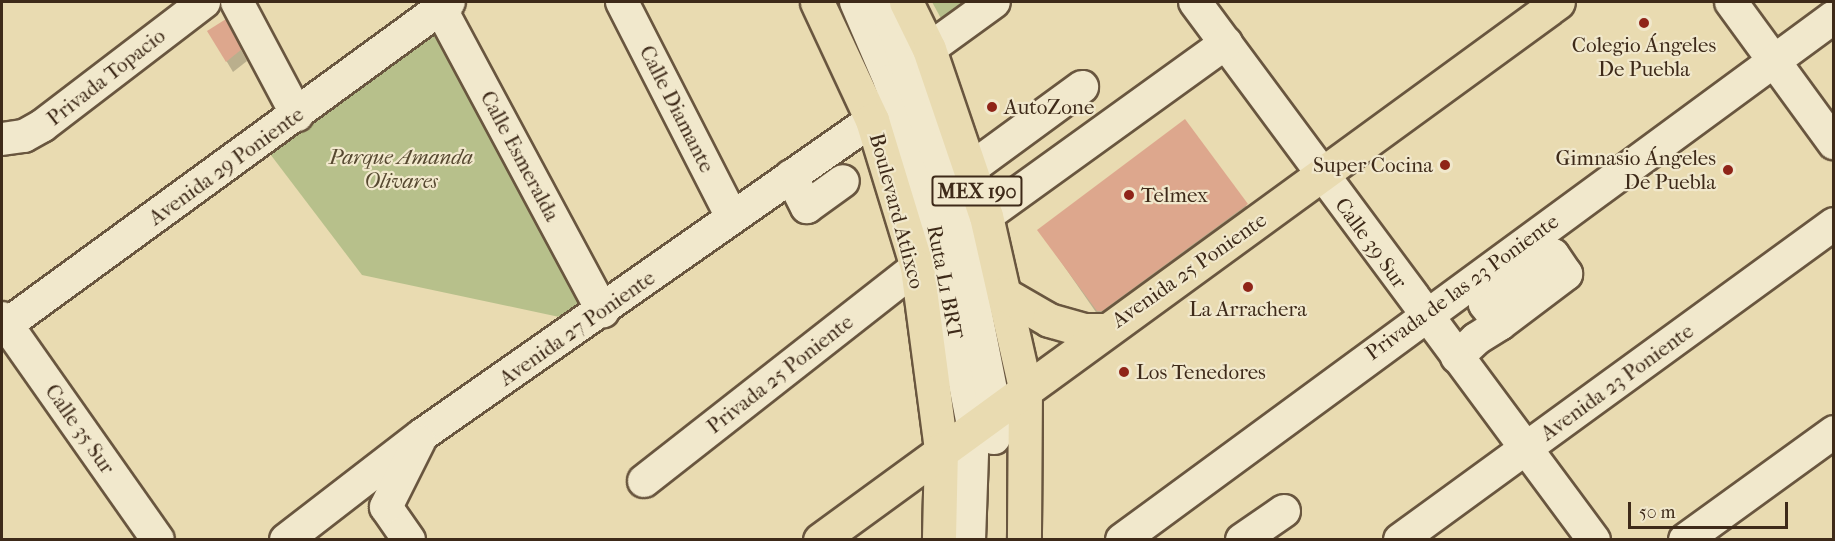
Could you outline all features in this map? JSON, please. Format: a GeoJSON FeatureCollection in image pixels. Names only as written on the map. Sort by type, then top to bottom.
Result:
{"type":"FeatureCollection","features":[{"type":"Feature","properties":{"kind":"main road","name":"Boulevard Atlixco"},"geometry":{"type":"LineString","coordinates":[[817,2],[872,120],[916,267],[941,449],[939,540]]}},
{"type":"Feature","properties":{"kind":"main road","name":"MEX 190"},"geometry":{"type":"LineString","coordinates":[[906,2],[929,49],[986,216],[1025,388],[1024,540]]}},
{"type":"Feature","properties":{"kind":"main road","name":"Avenida 25 Poniente"},"geometry":{"type":"LineString","coordinates":[[820,540],[1104,330],[1322,176],[1558,2]]}},
{"type":"Feature","properties":{"kind":"main road"},"geometry":{"type":"LineString","coordinates":[[1004,294],[1049,320],[1085,330],[1104,330]]}},
{"type":"Feature","properties":{"kind":"street","name":"Privada Topacio"},"geometry":{"type":"LineString","coordinates":[[2,139],[24,136],[42,126],[204,2]]}},
{"type":"Feature","properties":{"kind":"street"},"geometry":{"type":"LineString","coordinates":[[237,2],[297,115]]}},
{"type":"Feature","properties":{"kind":"street","name":"Calle Diamante"},"geometry":{"type":"LineString","coordinates":[[622,2],[732,217]]}},
{"type":"Feature","properties":{"kind":"street","name":"Ruta L1 BRT"},"geometry":{"type":"LineString","coordinates":[[856,2],[890,81],[930,204],[984,418],[969,540]]}},
{"type":"Feature","properties":{"kind":"street","name":"Ruta L1 BRT"},"geometry":{"type":"LineString","coordinates":[[885,2],[953,198],[984,418],[990,540]]}},
{"type":"Feature","properties":{"kind":"street"},"geometry":{"type":"LineString","coordinates":[[929,49],[994,2]]}},
{"type":"Feature","properties":{"kind":"street","name":"Calle 39 Sur"},"geometry":{"type":"LineString","coordinates":[[1195,2],[1424,315],[1527,447],[1594,540]]}},
{"type":"Feature","properties":{"kind":"street"},"geometry":{"type":"LineString","coordinates":[[1731,2],[1833,143]]}},
{"type":"Feature","properties":{"kind":"street","name":"Avenida 29 Poniente"},"geometry":{"type":"LineString","coordinates":[[3,324],[297,115],[442,4]]}},
{"type":"Feature","properties":{"kind":"street","name":"Calle Esmeralda"},"geometry":{"type":"LineString","coordinates":[[442,4],[603,311]]}},
{"type":"Feature","properties":{"kind":"street","name":"Privada de las 23 Poniente"},"geometry":{"type":"LineString","coordinates":[[1122,540],[1424,315],[1833,17]]}},
{"type":"Feature","properties":{"kind":"street"},"geometry":{"type":"LineString","coordinates":[[986,216],[1226,43]]}},
{"type":"Feature","properties":{"kind":"street"},"geometry":{"type":"LineString","coordinates":[[970,169],[1082,87]]}},
{"type":"Feature","properties":{"kind":"street","name":"Avenida 27 Poniente"},"geometry":{"type":"LineString","coordinates":[[286,540],[423,435],[603,311],[732,217],[872,120]]}},
{"type":"Feature","properties":{"kind":"street"},"geometry":{"type":"LineString","coordinates":[[791,177],[797,214],[843,181]]}},
{"type":"Feature","properties":{"kind":"street","name":"Avenida 23 Poniente"},"geometry":{"type":"LineString","coordinates":[[1400,540],[1833,224]]}},
{"type":"Feature","properties":{"kind":"street","name":"Privada 25 Poniente"},"geometry":{"type":"LineString","coordinates":[[644,481],[916,267]]}},
{"type":"Feature","properties":{"kind":"street","name":"Calle 35 Sur"},"geometry":{"type":"LineString","coordinates":[[3,324],[158,540]]}},
{"type":"Feature","properties":{"kind":"street"},"geometry":{"type":"LineString","coordinates":[[1457,357],[1500,324]]}},
{"type":"Feature","properties":{"kind":"street"},"geometry":{"type":"LineString","coordinates":[[1685,540],[1833,432]]}},
{"type":"Feature","properties":{"kind":"street"},"geometry":{"type":"LineString","coordinates":[[409,540],[386,507],[423,435]]}},
{"type":"Feature","properties":{"kind":"street"},"geometry":{"type":"LineString","coordinates":[[1242,540],[1284,511]]}},
{"type":"Feature","properties":{"kind":"green space"},"geometry":{"type":"Polygon","coordinates":[[[932,2],[971,2],[943,22],[932,2]]]}},
{"type":"Feature","properties":{"kind":"green space","name":"Parque Amanda Olivares"},"geometry":{"type":"Polygon","coordinates":[[[429,22],[584,304],[564,318],[362,275],[264,146],[429,22]]]}},
{"type":"Feature","properties":{"kind":"building"},"geometry":{"type":"Polygon","coordinates":[[[226,19],[242,49],[226,62],[207,31],[226,19]]]}},
{"type":"Feature","properties":{"kind":"building"},"geometry":{"type":"Polygon","coordinates":[[[1185,119],[1248,204],[1102,311],[1097,311],[1037,230],[1185,119]]]}},
{"type":"Feature","properties":{"kind":"place","name":"Colegio Ángeles De Puebla"},"geometry":{"type":"Point","coordinates":[1644,23]}},
{"type":"Feature","properties":{"kind":"place","name":"AutoZone"},"geometry":{"type":"Point","coordinates":[992,107]}},
{"type":"Feature","properties":{"kind":"place","name":"Super Cocina"},"geometry":{"type":"Point","coordinates":[1445,165]}},
{"type":"Feature","properties":{"kind":"place","name":"Gimnasio Ángeles De Puebla"},"geometry":{"type":"Point","coordinates":[1728,170]}},
{"type":"Feature","properties":{"kind":"place","name":"Telmex"},"geometry":{"type":"Point","coordinates":[1129,195]}},
{"type":"Feature","properties":{"kind":"place","name":"La Arrachera"},"geometry":{"type":"Point","coordinates":[1248,287]}},
{"type":"Feature","properties":{"kind":"place","name":"Los Tenedores"},"geometry":{"type":"Point","coordinates":[1124,372]}}]}
